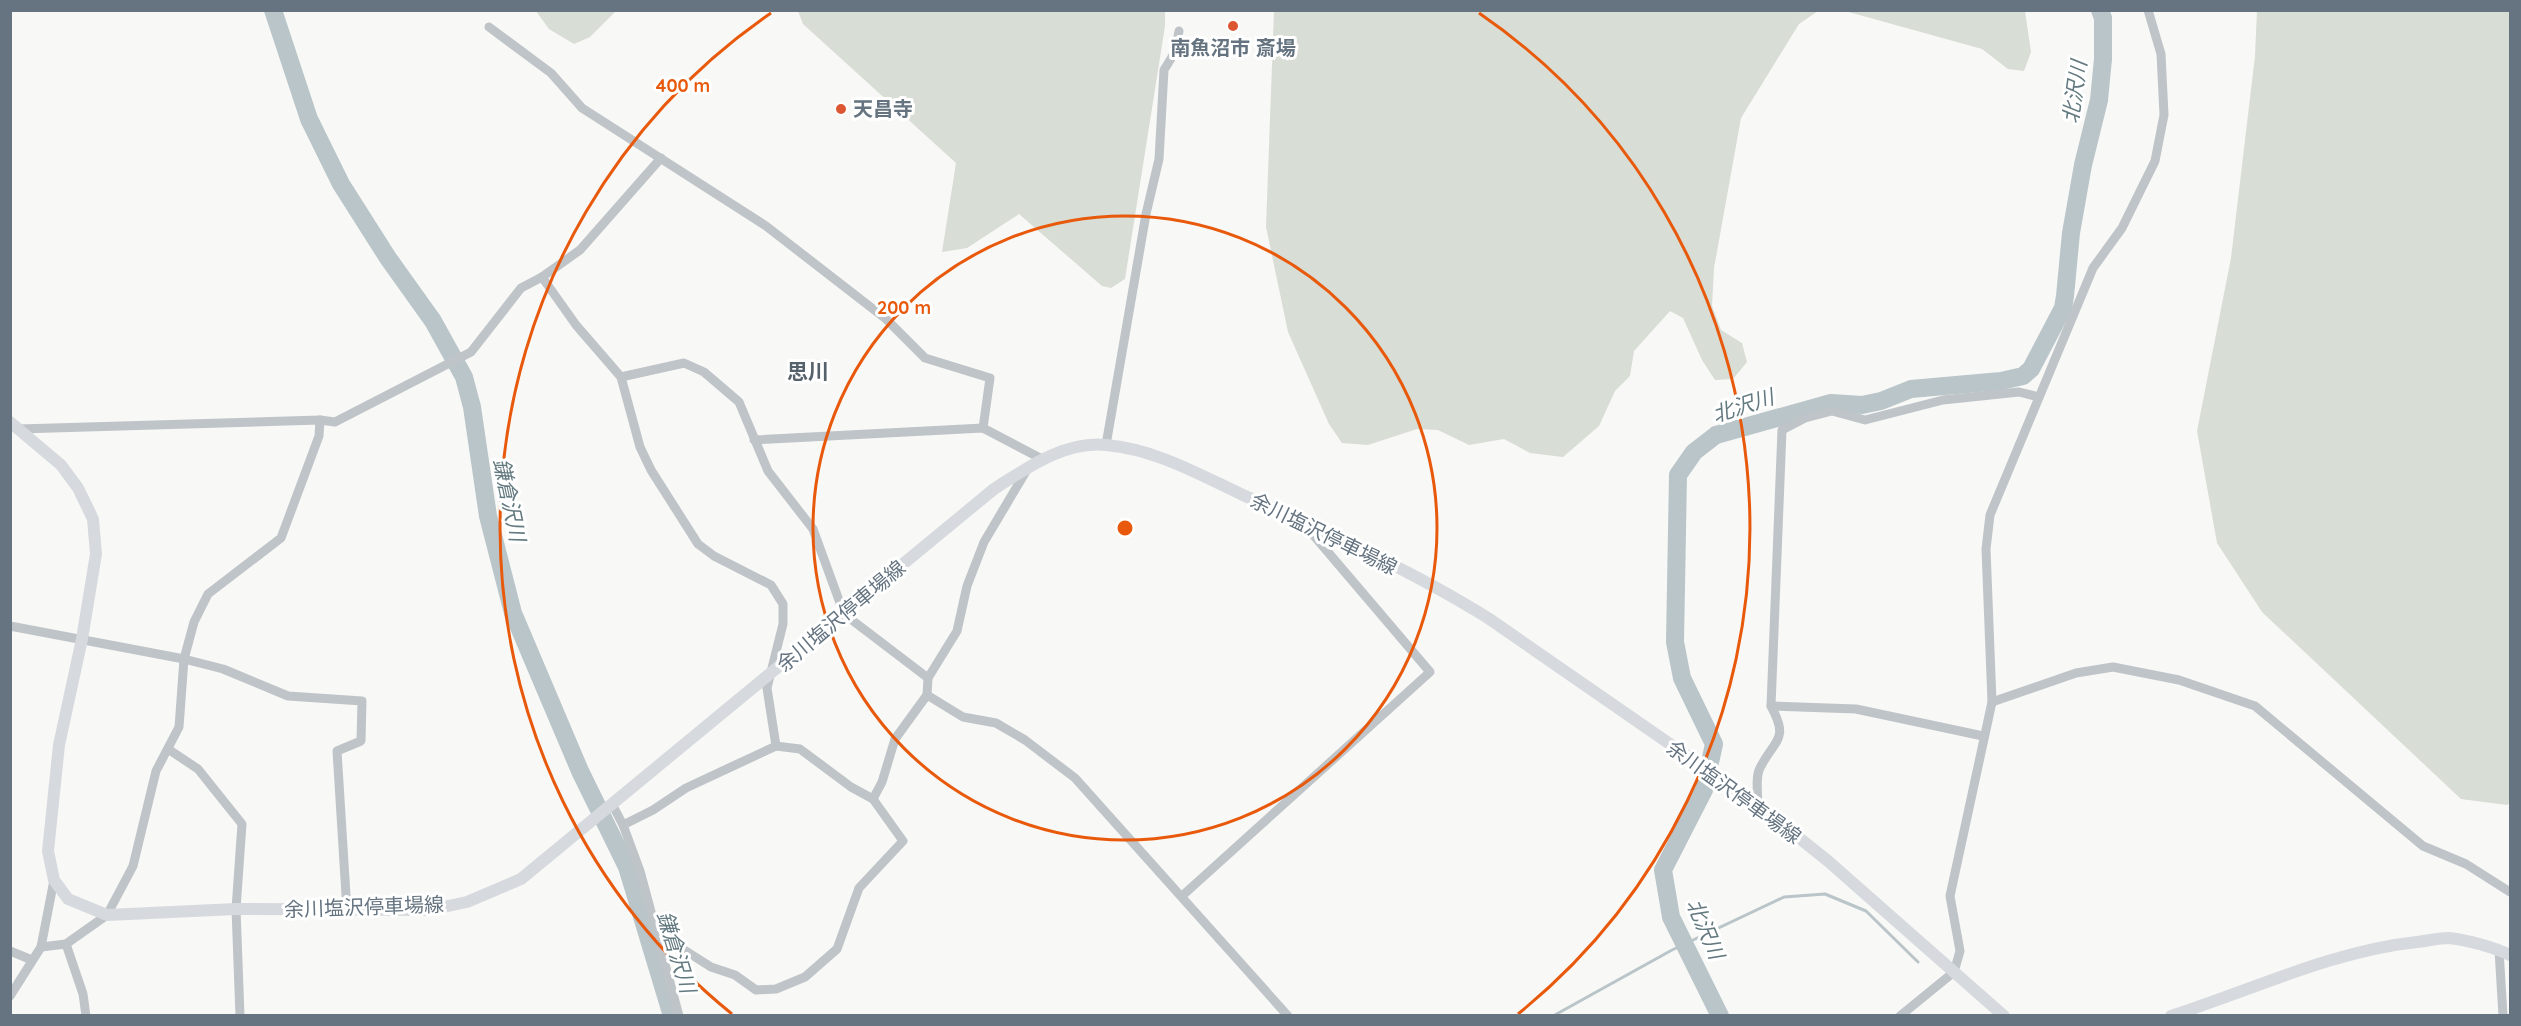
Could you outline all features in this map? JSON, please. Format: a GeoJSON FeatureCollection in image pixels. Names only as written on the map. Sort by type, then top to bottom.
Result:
{"type":"FeatureCollection","features":[{"type":"Feature","properties":{"kind":"main road"},"geometry":{"type":"LineString","coordinates":[[15,425],[61,465],[78,488],[93,519],[96,554],[82,639],[59,745],[48,851],[54,880]]}},
{"type":"Feature","properties":{"kind":"main road","name":"余川塩沢停車場線"},"geometry":{"type":"LineString","coordinates":[[54,880],[68,899],[107,915],[236,909],[429,910],[466,902],[520,879],[994,489],[1042,459],[1076,447],[1106,445],[1163,458],[1302,522],[1454,598],[1758,805],[1828,861],[2004,1016]]}},
{"type":"Feature","properties":{"kind":"main road"},"geometry":{"type":"LineString","coordinates":[[2171,1016],[2228,998],[2340,956],[2393,944],[2448,938],[2505,952]]}},
{"type":"Feature","properties":{"kind":"street"},"geometry":{"type":"LineString","coordinates":[[1900,1016],[1954,972],[1960,951],[1950,896],[1992,702],[1986,549],[1990,515],[2093,268],[2121,228],[2155,161],[2164,115],[2161,54],[2148,10]]}},
{"type":"Feature","properties":{"kind":"street"},"geometry":{"type":"LineString","coordinates":[[489,27],[551,72],[582,108],[766,226],[886,319],[925,358],[990,378],[983,428]]}},
{"type":"Feature","properties":{"kind":"street"},"geometry":{"type":"LineString","coordinates":[[1106,445],[1146,214],[1160,159],[1164,70],[1175,52],[1179,31]]}},
{"type":"Feature","properties":{"kind":"street"},"geometry":{"type":"LineString","coordinates":[[15,425],[320,420],[335,422],[471,352],[520,288],[542,277],[580,250],[661,158]]}},
{"type":"Feature","properties":{"kind":"street"},"geometry":{"type":"LineString","coordinates":[[542,277],[576,325],[621,377],[640,447],[651,470],[698,544],[714,556],[771,585],[783,603],[783,624],[767,688],[776,746]]}},
{"type":"Feature","properties":{"kind":"street"},"geometry":{"type":"LineString","coordinates":[[621,377],[684,363],[704,372],[739,402],[768,471],[813,529],[844,614],[928,678]]}},
{"type":"Feature","properties":{"kind":"street"},"geometry":{"type":"LineString","coordinates":[[1758,805],[1759,769],[1779,743],[1782,725],[1772,706],[1782,430],[1805,418],[1832,411],[1864,420],[1943,400],[2019,392],[2039,397]]}},
{"type":"Feature","properties":{"kind":"street"},"geometry":{"type":"LineString","coordinates":[[41,946],[66,944],[107,915],[133,866],[156,771],[179,727],[184,659],[194,622],[208,594],[281,538],[319,436],[320,420]]}},
{"type":"Feature","properties":{"kind":"street"},"geometry":{"type":"LineString","coordinates":[[754,440],[983,428],[1042,459]]}},
{"type":"Feature","properties":{"kind":"street"},"geometry":{"type":"LineString","coordinates":[[873,799],[882,782],[895,739],[927,695],[928,678],[957,631],[967,586],[984,542],[1029,467]]}},
{"type":"Feature","properties":{"kind":"street"},"geometry":{"type":"LineString","coordinates":[[1182,896],[1430,672],[1302,522]]}},
{"type":"Feature","properties":{"kind":"street"},"geometry":{"type":"LineString","coordinates":[[10,626],[184,659],[223,669],[288,696],[362,701],[361,741],[337,751],[347,910]]}},
{"type":"Feature","properties":{"kind":"street"},"geometry":{"type":"LineString","coordinates":[[1992,702],[2076,673],[2113,667],[2179,680],[2255,706],[2423,846],[2466,864],[2511,892]]}},
{"type":"Feature","properties":{"kind":"street"},"geometry":{"type":"LineString","coordinates":[[927,695],[963,717],[996,723],[1025,740],[1075,778],[1288,1016]]}},
{"type":"Feature","properties":{"kind":"street"},"geometry":{"type":"LineString","coordinates":[[1772,706],[1856,709],[1983,736]]}},
{"type":"Feature","properties":{"kind":"street"},"geometry":{"type":"LineString","coordinates":[[623,825],[653,810],[686,788],[776,746],[800,749],[851,787],[873,799],[903,841],[859,888],[837,949],[805,977],[776,989],[756,990],[735,975],[711,967],[659,934]]}},
{"type":"Feature","properties":{"kind":"street"},"geometry":{"type":"LineString","coordinates":[[168,749],[198,769],[242,825],[236,909],[240,1016]]}},
{"type":"Feature","properties":{"kind":"street"},"geometry":{"type":"LineString","coordinates":[[612,804],[623,825],[659,934],[662,957],[679,1016]]}},
{"type":"Feature","properties":{"kind":"street"},"geometry":{"type":"LineString","coordinates":[[10,996],[41,946],[54,880]]}},
{"type":"Feature","properties":{"kind":"street"},"geometry":{"type":"LineString","coordinates":[[66,944],[83,994],[86,1016]]}},
{"type":"Feature","properties":{"kind":"street"},"geometry":{"type":"LineString","coordinates":[[10,951],[32,960]]}},
{"type":"Feature","properties":{"kind":"street"},"geometry":{"type":"LineString","coordinates":[[2503,1016],[2505,952]]}},
{"type":"Feature","properties":{"kind":"shaded area"},"geometry":{"type":"Polygon","coordinates":[[[536,11],[616,11],[590,37],[574,44],[549,29],[536,11]]]}},
{"type":"Feature","properties":{"kind":"shaded area"},"geometry":{"type":"Polygon","coordinates":[[[798,11],[1165,11],[1165,26],[1125,279],[1111,288],[1102,286],[1019,214],[967,248],[942,252],[956,163],[803,24],[798,11]]]}},
{"type":"Feature","properties":{"kind":"shaded area"},"geometry":{"type":"Polygon","coordinates":[[[1274,11],[1818,11],[1799,24],[1741,118],[1714,268],[1712,306],[1721,330],[1742,343],[1747,362],[1733,379],[1715,380],[1702,360],[1683,318],[1670,311],[1634,351],[1630,376],[1615,391],[1599,426],[1563,457],[1530,453],[1504,439],[1469,445],[1438,430],[1417,429],[1368,445],[1342,443],[1329,424],[1288,332],[1266,227],[1274,11]]]}},
{"type":"Feature","properties":{"kind":"shaded area"},"geometry":{"type":"Polygon","coordinates":[[[1845,11],[2025,11],[2031,52],[2024,71],[2008,69],[1982,49],[1845,11]]]}},
{"type":"Feature","properties":{"kind":"shaded area"},"geometry":{"type":"Polygon","coordinates":[[[2257,11],[2510,11],[2510,803],[2507,805],[2461,799],[2262,612],[2217,543],[2197,431],[2231,258],[2255,56],[2257,11]]]}},
{"type":"Feature","properties":{"kind":"waterway","name":"鎌倉沢川"},"geometry":{"type":"LineString","coordinates":[[273,10],[309,119],[341,184],[388,258],[433,321],[464,377],[472,407],[488,516],[513,613],[580,771],[627,867],[672,1016]]}},
{"type":"Feature","properties":{"kind":"waterway","name":"北沢川"},"geometry":{"type":"LineString","coordinates":[[1720,1016],[1671,917],[1663,870],[1704,790],[1714,744],[1682,678],[1675,642],[1678,475],[1694,452],[1716,435],[1831,403],[1862,405],[1881,401],[1911,389],[2001,381],[2023,376],[2031,369],[2063,308],[2071,233],[2083,165],[2099,100],[2103,59],[2103,18],[2100,10]]}},
{"type":"Feature","properties":{"kind":"waterway"},"geometry":{"type":"LineString","coordinates":[[1553,1016],[1672,950],[1784,897],[1825,894],[1866,911],[1918,962]]}},
{"type":"Feature","properties":{"kind":"place","name":"南魚沼市 斎場"},"geometry":{"type":"Point","coordinates":[1233,26]}},
{"type":"Feature","properties":{"kind":"place","name":"天昌寺"},"geometry":{"type":"Point","coordinates":[841,109]}},
{"type":"Feature","properties":{"kind":"district","name":"思川"},"geometry":{"type":"Point","coordinates":[808,372]}}]}
